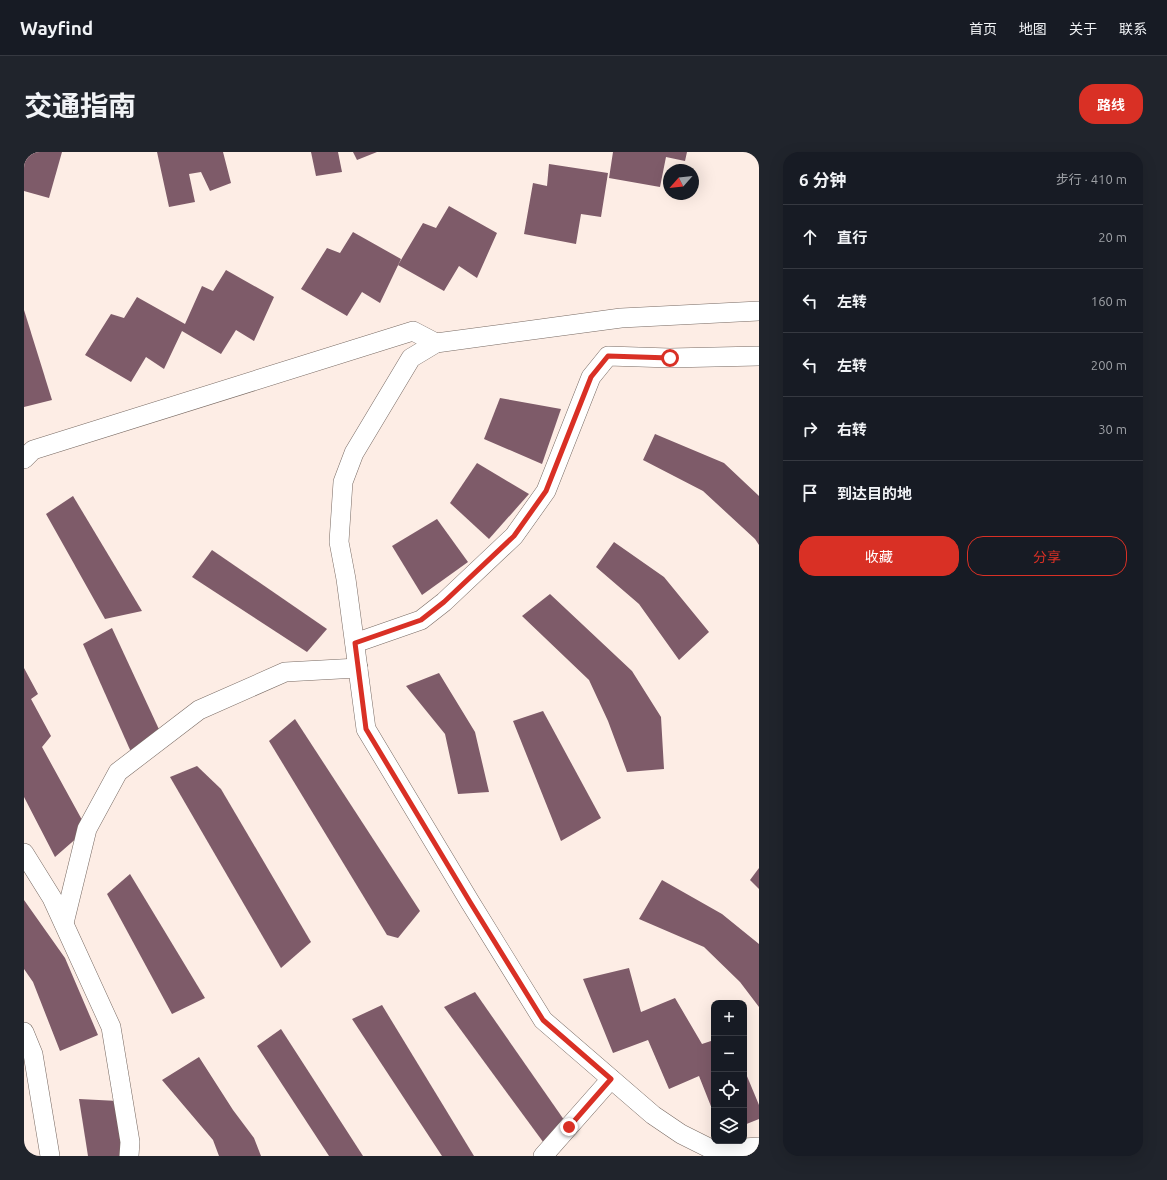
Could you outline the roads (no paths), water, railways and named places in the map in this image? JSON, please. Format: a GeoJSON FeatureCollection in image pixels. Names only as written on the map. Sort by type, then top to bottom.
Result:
{"type":"FeatureCollection","features":[{"type":"Feature","properties":{"kind":"street"},"geometry":{"type":"LineString","coordinates":[[759,311],[621,318],[436,343],[411,358],[354,453],[343,482],[339,542],[346,579],[366,729],[543,1020],[653,1115],[681,1134],[713,1150],[724,1153],[759,1147]]}},
{"type":"Feature","properties":{"kind":"street"},"geometry":{"type":"LineString","coordinates":[[24,459],[33,450],[413,331],[436,343]]}},
{"type":"Feature","properties":{"kind":"street"},"geometry":{"type":"LineString","coordinates":[[355,643],[421,620],[444,602],[514,536],[546,491],[591,377],[608,356],[670,358],[759,356]]}},
{"type":"Feature","properties":{"kind":"street"},"geometry":{"type":"LineString","coordinates":[[64,923],[87,828],[118,772],[199,710],[285,672],[358,668]]}},
{"type":"Feature","properties":{"kind":"street"},"geometry":{"type":"LineString","coordinates":[[24,854],[52,898],[111,1027],[129,1149],[145,1156]]}},
{"type":"Feature","properties":{"kind":"street"},"geometry":{"type":"LineString","coordinates":[[24,1032],[33,1054],[50,1156]]}},
{"type":"Feature","properties":{"kind":"street"},"geometry":{"type":"LineString","coordinates":[[543,1156],[611,1079]]}}]}
